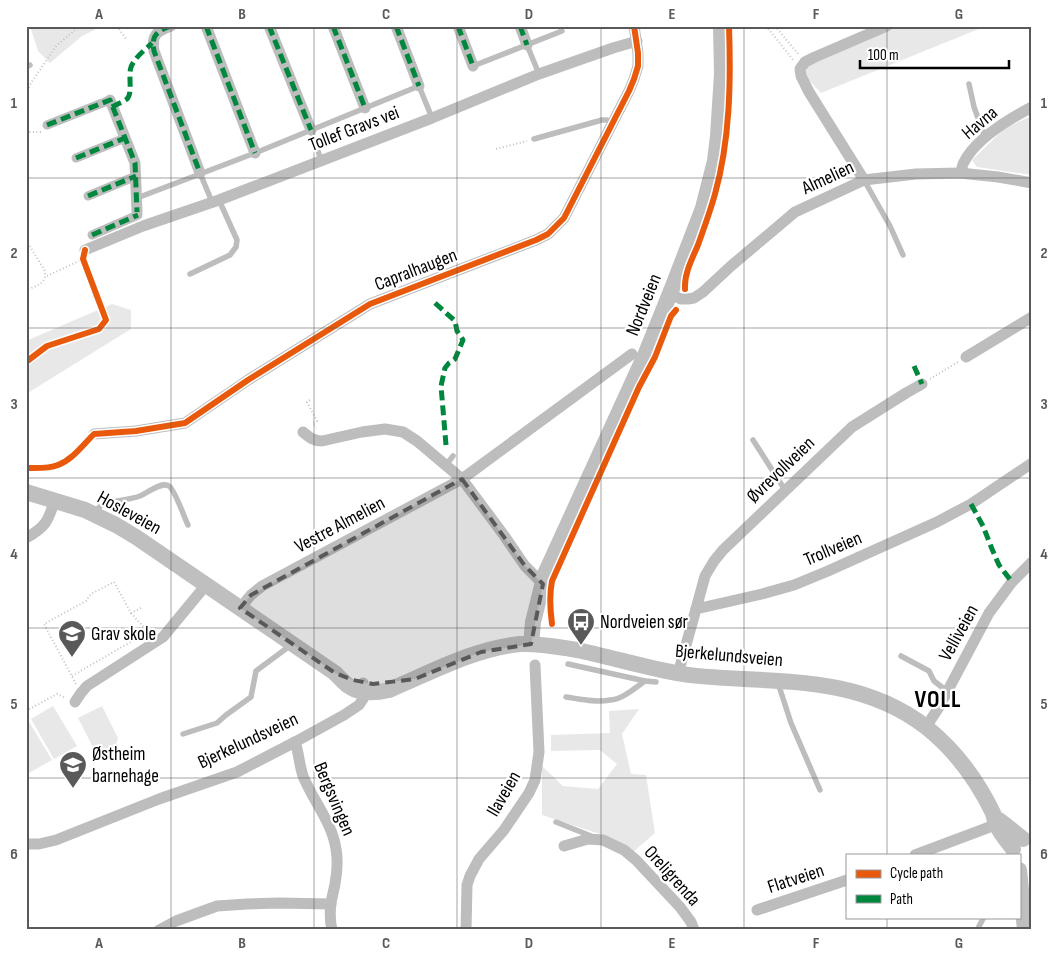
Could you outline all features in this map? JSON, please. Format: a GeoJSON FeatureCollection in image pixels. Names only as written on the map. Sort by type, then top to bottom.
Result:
{"type":"FeatureCollection","features":[{"type":"Feature","properties":{"kind":"main road","name":"Nordveien"},"geometry":{"type":"LineString","coordinates":[[536,645],[544,624],[542,584],[646,354],[700,216],[715,161],[718,136],[722,74],[721,26]]}},
{"type":"Feature","properties":{"kind":"main road","name":"Hosleveien"},"geometry":{"type":"LineString","coordinates":[[26,492],[94,514],[136,537],[335,673],[350,687],[362,688]]}},
{"type":"Feature","properties":{"kind":"main road","name":"Bjerkelundsveien"},"geometry":{"type":"LineString","coordinates":[[362,688],[380,692],[389,690],[461,658],[496,648],[523,644],[556,646],[678,674],[713,678],[778,680],[824,685],[856,692],[887,704],[926,727],[964,765],[997,820],[1023,846]]}},
{"type":"Feature","properties":{"kind":"main road"},"geometry":{"type":"LineString","coordinates":[[1023,846],[1027,865],[1032,864]]}},
{"type":"Feature","properties":{"kind":"main road"},"geometry":{"type":"LineString","coordinates":[[1025,930],[1032,876]]}},
{"type":"Feature","properties":{"kind":"main road"},"geometry":{"type":"LineString","coordinates":[[1020,880],[1025,930]]}},
{"type":"Feature","properties":{"kind":"street"},"geometry":{"type":"LineString","coordinates":[[171,26],[160,30],[154,36],[152,43],[200,174]]}},
{"type":"Feature","properties":{"kind":"street"},"geometry":{"type":"LineString","coordinates":[[206,26],[255,152]]}},
{"type":"Feature","properties":{"kind":"street","name":"Tollef Gravs vei"},"geometry":{"type":"LineString","coordinates":[[269,26],[311,130]]}},
{"type":"Feature","properties":{"kind":"street","name":"Tollef Gravs vei"},"geometry":{"type":"LineString","coordinates":[[332,26],[365,108]]}},
{"type":"Feature","properties":{"kind":"street"},"geometry":{"type":"LineString","coordinates":[[396,26],[419,86]]}},
{"type":"Feature","properties":{"kind":"street"},"geometry":{"type":"LineString","coordinates":[[458,26],[473,66]]}},
{"type":"Feature","properties":{"kind":"street"},"geometry":{"type":"LineString","coordinates":[[520,26],[527,45]]}},
{"type":"Feature","properties":{"kind":"street","name":"Capralhaugen"},"geometry":{"type":"LineString","coordinates":[[94,434],[136,431],[185,423],[248,380],[370,304],[502,254],[548,234],[564,218],[634,79],[638,66],[634,26]]}},
{"type":"Feature","properties":{"kind":"street"},"geometry":{"type":"LineString","coordinates":[[864,180],[801,76],[803,66],[814,57],[888,26]]}},
{"type":"Feature","properties":{"kind":"street","name":"Tollef Gravs vei"},"geometry":{"type":"LineString","coordinates":[[84,258],[143,226],[216,201],[432,118],[538,74],[637,41]]}},
{"type":"Feature","properties":{"kind":"street"},"geometry":{"type":"LineString","coordinates":[[47,125],[110,100],[135,163],[138,213],[92,235]]}},
{"type":"Feature","properties":{"kind":"street","name":"Havna"},"geometry":{"type":"LineString","coordinates":[[960,173],[964,162],[986,137],[1000,126],[1032,108]]}},
{"type":"Feature","properties":{"kind":"street"},"geometry":{"type":"LineString","coordinates":[[76,158],[125,138]]}},
{"type":"Feature","properties":{"kind":"street","name":"Almelien"},"geometry":{"type":"LineString","coordinates":[[670,294],[681,299],[694,298],[795,212],[864,180],[916,174],[960,173],[1032,183]]}},
{"type":"Feature","properties":{"kind":"street"},"geometry":{"type":"LineString","coordinates":[[88,196],[136,176]]}},
{"type":"Feature","properties":{"kind":"street"},"geometry":{"type":"LineString","coordinates":[[966,356],[1032,317]]}},
{"type":"Feature","properties":{"kind":"street","name":"Vestre Almelien"},"geometry":{"type":"LineString","coordinates":[[240,608],[262,586],[462,479],[632,354]]}},
{"type":"Feature","properties":{"kind":"street","name":"Øvrevollveien"},"geometry":{"type":"LineString","coordinates":[[696,609],[705,576],[714,560],[723,550],[852,427],[922,384]]}},
{"type":"Feature","properties":{"kind":"street"},"geometry":{"type":"LineString","coordinates":[[304,432],[311,439],[322,441],[385,429],[403,432],[449,460],[525,566],[542,584]]}},
{"type":"Feature","properties":{"kind":"street","name":"Trollveien"},"geometry":{"type":"LineString","coordinates":[[696,609],[794,585],[828,571],[937,522],[971,504],[1032,463]]}},
{"type":"Feature","properties":{"kind":"street"},"geometry":{"type":"LineString","coordinates":[[26,538],[44,526],[55,500]]}},
{"type":"Feature","properties":{"kind":"street","name":"Velliveien"},"geometry":{"type":"LineString","coordinates":[[926,727],[989,613],[1012,582],[1032,562]]}},
{"type":"Feature","properties":{"kind":"street"},"geometry":{"type":"LineString","coordinates":[[78,698],[87,686],[162,637],[206,585]]}},
{"type":"Feature","properties":{"kind":"street"},"geometry":{"type":"LineString","coordinates":[[678,674],[696,609]]}},
{"type":"Feature","properties":{"kind":"street","name":"Ilaveien"},"geometry":{"type":"LineString","coordinates":[[466,930],[470,876],[479,859],[504,830],[529,793],[535,780],[539,752],[535,665]]}},
{"type":"Feature","properties":{"kind":"street","name":"Bjerkelundsveien"},"geometry":{"type":"LineString","coordinates":[[26,844],[39,844],[56,840],[159,799],[237,772],[344,715],[362,688]]}},
{"type":"Feature","properties":{"kind":"street","name":"Bergsvingen"},"geometry":{"type":"LineString","coordinates":[[295,742],[299,763],[312,796],[332,833],[336,850],[336,884],[330,904],[332,930]]}},
{"type":"Feature","properties":{"kind":"street"},"geometry":{"type":"LineString","coordinates":[[920,854],[937,851],[997,820]]}},
{"type":"Feature","properties":{"kind":"street"},"geometry":{"type":"LineString","coordinates":[[564,846],[588,839],[603,840]]}},
{"type":"Feature","properties":{"kind":"street","name":"Oreligrenda"},"geometry":{"type":"LineString","coordinates":[[603,840],[624,850],[636,860],[680,907],[691,922],[694,930]]}},
{"type":"Feature","properties":{"kind":"street","name":"Flatveien"},"geometry":{"type":"LineString","coordinates":[[757,910],[846,880]]}},
{"type":"Feature","properties":{"kind":"street"},"geometry":{"type":"LineString","coordinates":[[159,930],[217,906],[278,903],[330,904]]}},
{"type":"Feature","properties":{"kind":"lane"},"geometry":{"type":"LineString","coordinates":[[473,66],[562,31]]}},
{"type":"Feature","properties":{"kind":"lane"},"geometry":{"type":"LineString","coordinates":[[527,45],[538,74]]}},
{"type":"Feature","properties":{"kind":"lane"},"geometry":{"type":"LineString","coordinates":[[969,84],[974,107],[986,137]]}},
{"type":"Feature","properties":{"kind":"lane"},"geometry":{"type":"LineString","coordinates":[[137,198],[419,86],[432,118]]}},
{"type":"Feature","properties":{"kind":"lane"},"geometry":{"type":"LineString","coordinates":[[534,139],[602,120],[613,122]]}},
{"type":"Feature","properties":{"kind":"lane"},"geometry":{"type":"LineString","coordinates":[[311,130],[321,160]]}},
{"type":"Feature","properties":{"kind":"lane"},"geometry":{"type":"LineString","coordinates":[[190,274],[230,255],[236,247],[237,240],[200,174]]}},
{"type":"Feature","properties":{"kind":"lane"},"geometry":{"type":"LineString","coordinates":[[864,180],[890,226],[903,255]]}},
{"type":"Feature","properties":{"kind":"lane"},"geometry":{"type":"LineString","coordinates":[[753,440],[786,490]]}},
{"type":"Feature","properties":{"kind":"lane"},"geometry":{"type":"LineString","coordinates":[[94,514],[102,504],[140,496],[156,487],[165,485],[169,486],[173,491],[188,525]]}},
{"type":"Feature","properties":{"kind":"lane"},"geometry":{"type":"LineString","coordinates":[[183,734],[217,723],[251,697],[256,671],[293,644]]}},
{"type":"Feature","properties":{"kind":"lane"},"geometry":{"type":"LineString","coordinates":[[901,656],[929,671],[934,681],[947,691]]}},
{"type":"Feature","properties":{"kind":"lane"},"geometry":{"type":"LineString","coordinates":[[568,664],[656,682]]}},
{"type":"Feature","properties":{"kind":"lane"},"geometry":{"type":"LineString","coordinates":[[778,680],[791,723],[820,790]]}},
{"type":"Feature","properties":{"kind":"lane"},"geometry":{"type":"LineString","coordinates":[[566,697],[611,700],[627,694],[645,681]]}},
{"type":"Feature","properties":{"kind":"lane"},"geometry":{"type":"LineString","coordinates":[[556,822],[603,840]]}},
{"type":"Feature","properties":{"kind":"lane"},"geometry":{"type":"LineString","coordinates":[[977,930],[983,918]]}},
{"type":"Feature","properties":{"kind":"path"},"geometry":{"type":"LineString","coordinates":[[26,94],[57,45],[80,26]]}},
{"type":"Feature","properties":{"kind":"path"},"geometry":{"type":"LineString","coordinates":[[117,26],[126,39]]}},
{"type":"Feature","properties":{"kind":"path"},"geometry":{"type":"LineString","coordinates":[[766,26],[803,66]]}},
{"type":"Feature","properties":{"kind":"path"},"geometry":{"type":"LineString","coordinates":[[775,26],[803,66]]}},
{"type":"Feature","properties":{"kind":"path"},"geometry":{"type":"LineString","coordinates":[[26,130],[40,132],[47,125]]}},
{"type":"Feature","properties":{"kind":"path"},"geometry":{"type":"LineString","coordinates":[[496,149],[534,139]]}},
{"type":"Feature","properties":{"kind":"path"},"geometry":{"type":"LineString","coordinates":[[26,240],[46,277]]}},
{"type":"Feature","properties":{"kind":"path"},"geometry":{"type":"LineString","coordinates":[[26,290],[42,283],[46,277],[84,258]]}},
{"type":"Feature","properties":{"kind":"path"},"geometry":{"type":"LineString","coordinates":[[922,384],[966,356]]}},
{"type":"Feature","properties":{"kind":"path"},"geometry":{"type":"LineString","coordinates":[[310,400],[307,402],[317,421],[313,423]]}},
{"type":"Feature","properties":{"kind":"path"},"geometry":{"type":"LineString","coordinates":[[26,711],[57,694],[78,698],[72,676],[44,624],[86,601],[91,594],[114,582],[131,613],[156,642]]}},
{"type":"Feature","properties":{"kind":"path"},"geometry":{"type":"LineString","coordinates":[[131,613],[141,608]]}},
{"type":"Feature","properties":{"kind":"path"},"geometry":{"type":"LineString","coordinates":[[72,676],[148,632]]}},
{"type":"Feature","properties":{"kind":"highlighted area"},"geometry":{"type":"Polygon","coordinates":[[[462,479],[525,566],[543,584],[531,644],[481,652],[415,679],[373,684],[353,680],[335,673],[240,608],[251,595],[462,479]]]}},
{"type":"Feature","properties":{"kind":"shaded area"},"geometry":{"type":"Polygon","coordinates":[[[30,26],[102,26],[82,36],[50,63],[38,51],[30,26]]]}},
{"type":"Feature","properties":{"kind":"shaded area"},"geometry":{"type":"Polygon","coordinates":[[[889,26],[986,26],[821,93],[805,76],[808,63],[889,26]]]}},
{"type":"Feature","properties":{"kind":"shaded area"},"geometry":{"type":"Polygon","coordinates":[[[1032,116],[1032,175],[977,167],[972,160],[1005,128],[1032,116]]]}},
{"type":"Feature","properties":{"kind":"shaded area"},"geometry":{"type":"Polygon","coordinates":[[[112,304],[131,310],[131,329],[26,394],[26,341],[112,304]]]}},
{"type":"Feature","properties":{"kind":"shaded area"},"geometry":{"type":"Polygon","coordinates":[[[53,706],[77,746],[54,759],[31,719],[53,706]]]}},
{"type":"Feature","properties":{"kind":"shaded area"},"geometry":{"type":"Polygon","coordinates":[[[102,706],[118,738],[116,746],[97,755],[78,718],[102,706]]]}},
{"type":"Feature","properties":{"kind":"shaded area"},"geometry":{"type":"Polygon","coordinates":[[[639,709],[622,734],[631,774],[646,775],[655,833],[633,852],[609,837],[542,815],[542,766],[563,786],[598,789],[617,764],[600,750],[551,751],[551,735],[610,733],[609,711],[639,709]]]}},
{"type":"Feature","properties":{"kind":"shaded area"},"geometry":{"type":"Polygon","coordinates":[[[28,720],[52,760],[29,773],[26,768],[26,721],[28,720]]]}},
{"type":"Feature","properties":{"kind":"marked path"},"geometry":{"type":"LineString","coordinates":[[171,26],[156,34],[153,46],[200,173]]}},
{"type":"Feature","properties":{"kind":"marked path"},"geometry":{"type":"LineString","coordinates":[[206,26],[255,153]]}},
{"type":"Feature","properties":{"kind":"marked path"},"geometry":{"type":"LineString","coordinates":[[269,26],[311,130]]}},
{"type":"Feature","properties":{"kind":"marked path"},"geometry":{"type":"LineString","coordinates":[[333,26],[365,108]]}},
{"type":"Feature","properties":{"kind":"marked path"},"geometry":{"type":"LineString","coordinates":[[396,26],[419,86]]}},
{"type":"Feature","properties":{"kind":"marked path"},"geometry":{"type":"LineString","coordinates":[[458,26],[473,66]]}},
{"type":"Feature","properties":{"kind":"marked path"},"geometry":{"type":"LineString","coordinates":[[520,26],[527,45]]}},
{"type":"Feature","properties":{"kind":"marked path"},"geometry":{"type":"LineString","coordinates":[[112,107],[129,96],[131,67],[152,43]]}},
{"type":"Feature","properties":{"kind":"marked path"},"geometry":{"type":"LineString","coordinates":[[47,125],[110,100],[135,163],[137,212]]}},
{"type":"Feature","properties":{"kind":"marked path"},"geometry":{"type":"LineString","coordinates":[[76,158],[125,138]]}},
{"type":"Feature","properties":{"kind":"marked path"},"geometry":{"type":"LineString","coordinates":[[88,196],[136,176]]}},
{"type":"Feature","properties":{"kind":"marked path"},"geometry":{"type":"LineString","coordinates":[[92,235],[138,215]]}},
{"type":"Feature","properties":{"kind":"marked path"},"geometry":{"type":"LineString","coordinates":[[435,303],[455,321],[457,331],[463,340],[455,359],[445,368],[441,386],[446,445]]}},
{"type":"Feature","properties":{"kind":"marked path"},"geometry":{"type":"LineString","coordinates":[[914,366],[922,384]]}},
{"type":"Feature","properties":{"kind":"marked path"},"geometry":{"type":"LineString","coordinates":[[971,504],[983,526],[999,565],[1012,582]]}},
{"type":"Feature","properties":{"kind":"cycle path"},"geometry":{"type":"LineString","coordinates":[[26,468],[58,465],[78,451],[94,434],[136,431],[185,423],[248,380],[370,304],[548,234],[564,218],[634,79],[638,66],[634,26]]}},
{"type":"Feature","properties":{"kind":"cycle path"},"geometry":{"type":"LineString","coordinates":[[685,289],[687,272],[709,214],[724,153],[727,132],[730,68],[729,26]]}},
{"type":"Feature","properties":{"kind":"cycle path"},"geometry":{"type":"LineString","coordinates":[[26,362],[47,346],[99,329],[106,320],[83,259],[85,250]]}},
{"type":"Feature","properties":{"kind":"cycle path"},"geometry":{"type":"LineString","coordinates":[[552,624],[550,602],[552,581],[639,387],[655,357],[671,316],[676,310]]}},
{"type":"Feature","properties":{"kind":"place","name":"Nordveien sør"},"geometry":{"type":"Point","coordinates":[581,646]}},
{"type":"Feature","properties":{"kind":"place","name":"Grav skole"},"geometry":{"type":"Point","coordinates":[72,658]}},
{"type":"Feature","properties":{"kind":"place","name":"Østheim barnehage"},"geometry":{"type":"Point","coordinates":[73,789]}},
{"type":"Feature","properties":{"kind":"district","name":"VOLL"},"geometry":{"type":"Point","coordinates":[938,699]}}]}
